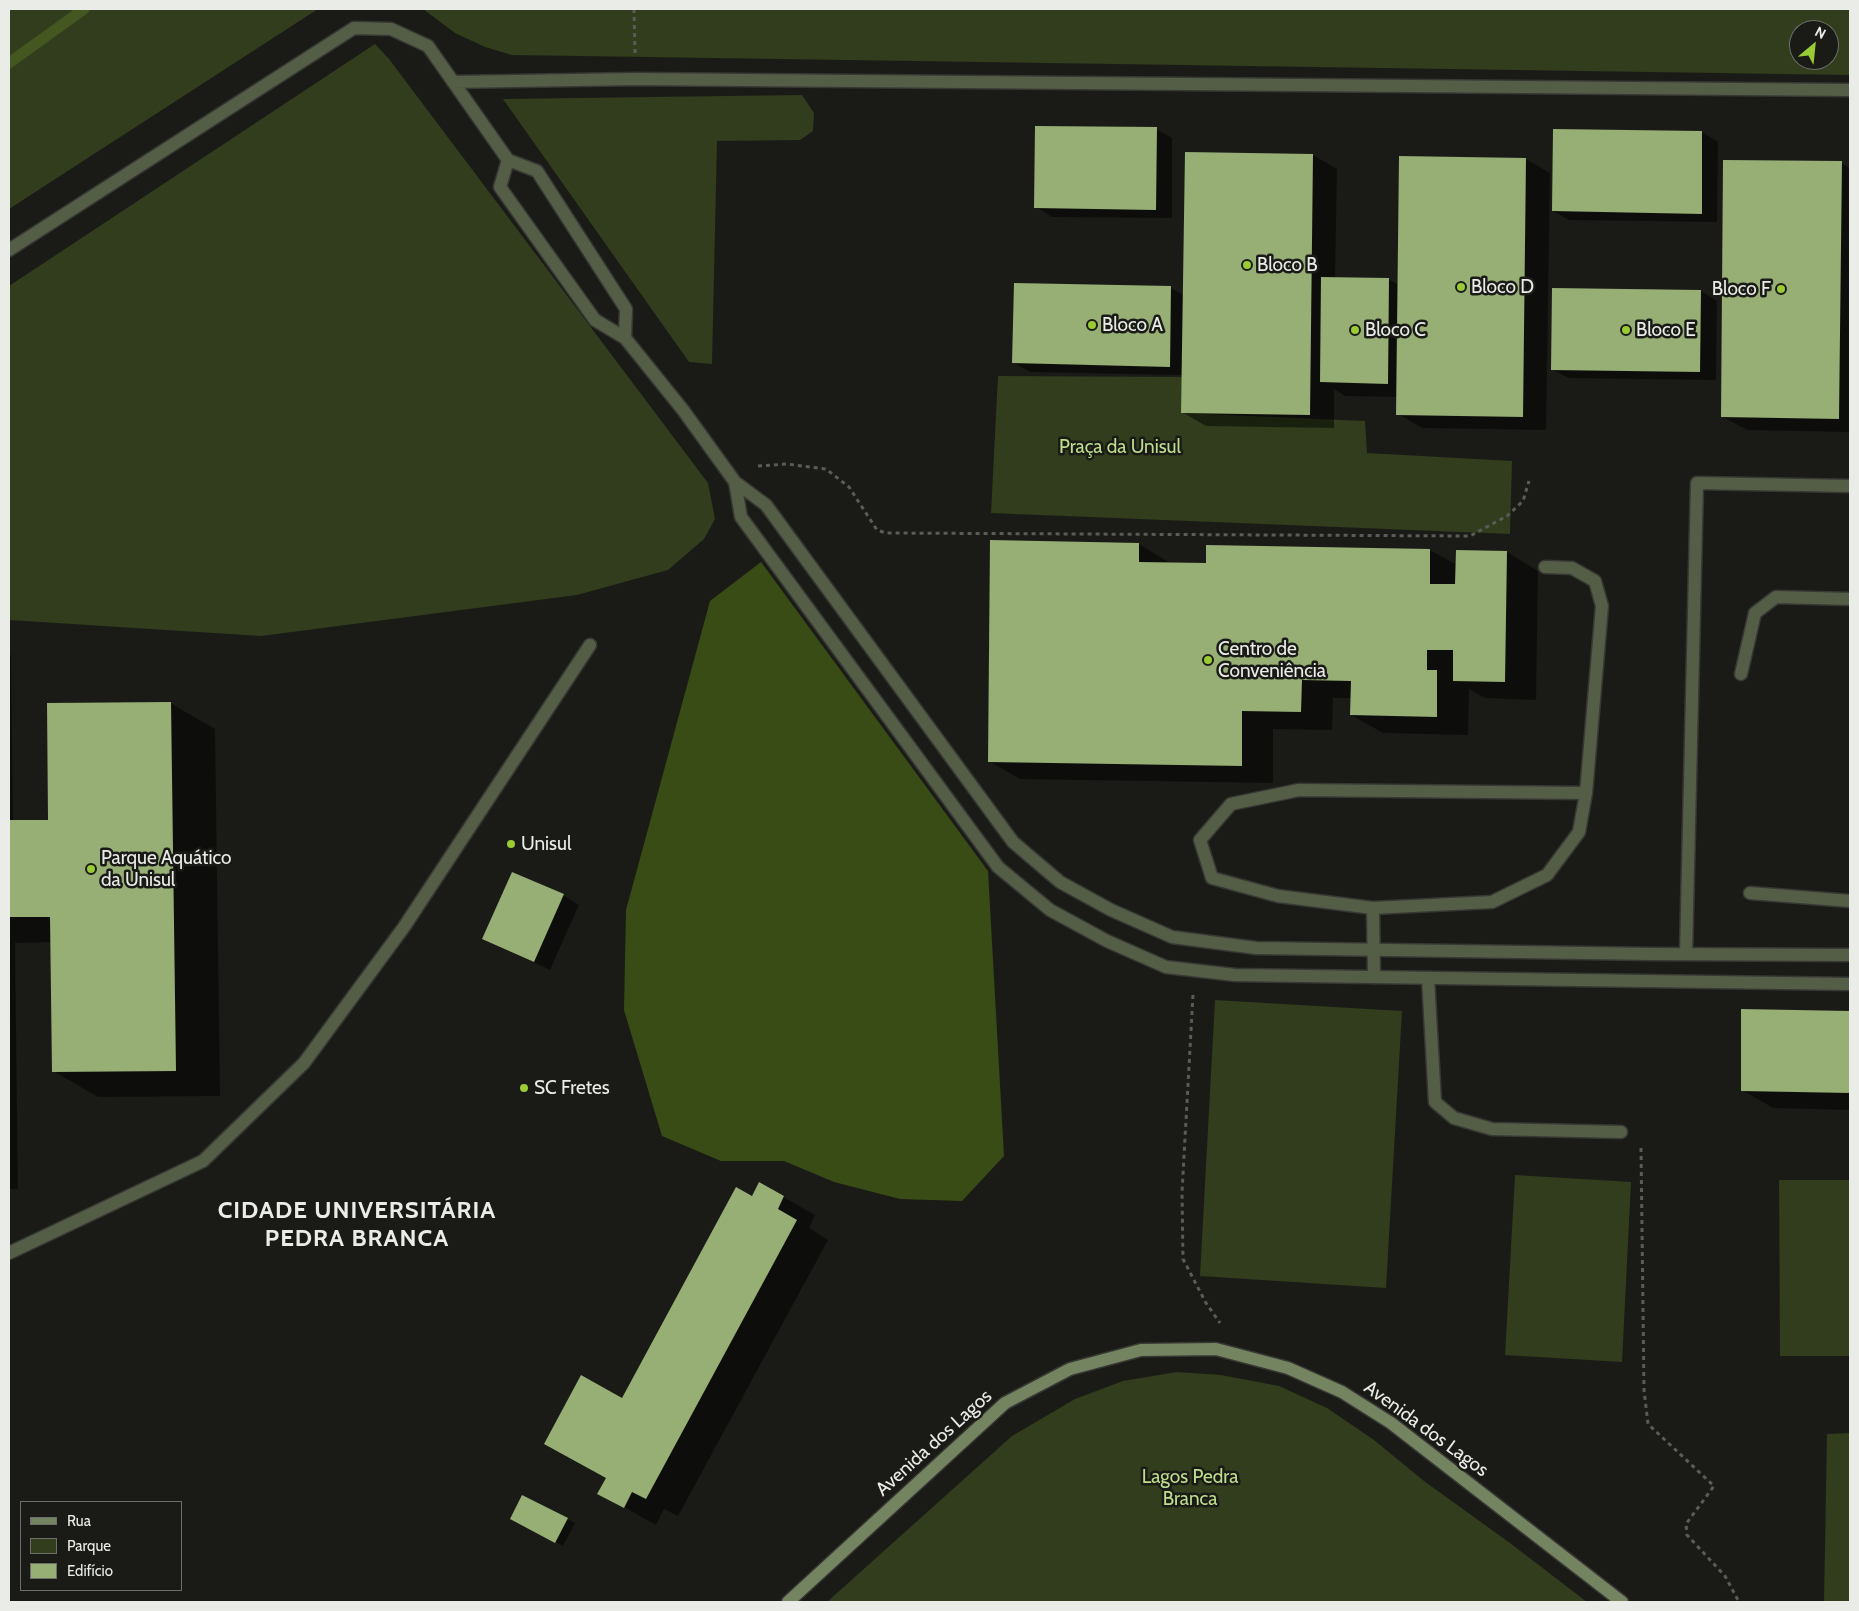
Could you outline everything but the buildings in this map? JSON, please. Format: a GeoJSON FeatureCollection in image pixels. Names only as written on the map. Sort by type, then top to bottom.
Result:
{"type":"FeatureCollection","features":[{"type":"Feature","properties":{"kind":"main road","name":"Avenida dos Lagos"},"geometry":{"type":"LineString","coordinates":[[788,1602],[1004,1403],[1070,1369],[1140,1350],[1216,1349],[1288,1368],[1342,1392],[1391,1422],[1622,1602]]}},
{"type":"Feature","properties":{"kind":"street"},"geometry":{"type":"LineString","coordinates":[[9,250],[354,28],[390,29],[428,46],[508,160],[537,171],[626,310],[625,338]]}},
{"type":"Feature","properties":{"kind":"street"},"geometry":{"type":"LineString","coordinates":[[453,82],[635,79],[1850,90]]}},
{"type":"Feature","properties":{"kind":"street"},"geometry":{"type":"LineString","coordinates":[[508,160],[500,187],[595,320],[625,338],[683,410],[735,482],[766,505],[1013,842],[1060,882],[1111,910],[1172,937],[1256,948],[1850,955]]}},
{"type":"Feature","properties":{"kind":"street"},"geometry":{"type":"LineString","coordinates":[[735,482],[741,517],[998,867],[1050,910],[1107,941],[1166,967],[1234,975],[1850,984]]}},
{"type":"Feature","properties":{"kind":"street"},"geometry":{"type":"LineString","coordinates":[[1686,954],[1697,483],[1850,486]]}},
{"type":"Feature","properties":{"kind":"street"},"geometry":{"type":"LineString","coordinates":[[1545,566],[1572,568],[1594,581],[1602,606],[1586,793],[1579,832],[1547,875],[1492,902],[1373,908],[1278,896],[1212,878],[1200,840],[1231,804],[1299,790],[1586,793]]}},
{"type":"Feature","properties":{"kind":"street"},"geometry":{"type":"LineString","coordinates":[[1741,674],[1756,613],[1776,597],[1850,599]]}},
{"type":"Feature","properties":{"kind":"street"},"geometry":{"type":"LineString","coordinates":[[9,1253],[203,1161],[304,1063],[404,927],[590,645]]}},
{"type":"Feature","properties":{"kind":"street"},"geometry":{"type":"LineString","coordinates":[[1750,893],[1850,901]]}},
{"type":"Feature","properties":{"kind":"street"},"geometry":{"type":"LineString","coordinates":[[1373,908],[1374,977]]}},
{"type":"Feature","properties":{"kind":"street"},"geometry":{"type":"LineString","coordinates":[[1428,978],[1435,1102],[1454,1118],[1492,1129],[1621,1132]]}},
{"type":"Feature","properties":{"kind":"path"},"geometry":{"type":"LineString","coordinates":[[634,9],[635,79]]}},
{"type":"Feature","properties":{"kind":"path"},"geometry":{"type":"LineString","coordinates":[[787,464],[826,469],[838,476],[849,487],[871,523],[877,530],[886,533],[1470,536],[1507,516],[1522,501],[1529,481]]}},
{"type":"Feature","properties":{"kind":"path"},"geometry":{"type":"LineString","coordinates":[[1194,971],[1182,1192],[1183,1259],[1206,1303],[1243,1356]]}},
{"type":"Feature","properties":{"kind":"path"},"geometry":{"type":"LineString","coordinates":[[1641,1143],[1644,1390],[1648,1424],[1714,1486],[1686,1524],[1687,1535],[1725,1576],[1739,1602]]}},
{"type":"Feature","properties":{"kind":"green space"},"geometry":{"type":"Polygon","coordinates":[[[9,9],[318,9],[9,209],[9,9]]]}},
{"type":"Feature","properties":{"kind":"green space"},"geometry":{"type":"Polygon","coordinates":[[[423,9],[1850,9],[1850,75],[512,55],[485,47],[455,33],[423,9]]]}},
{"type":"Feature","properties":{"kind":"green space"},"geometry":{"type":"Polygon","coordinates":[[[375,44],[389,59],[708,483],[715,519],[704,539],[668,570],[577,595],[261,636],[9,620],[9,286],[375,44]]]}},
{"type":"Feature","properties":{"kind":"green space"},"geometry":{"type":"Polygon","coordinates":[[[802,95],[814,113],[813,131],[800,140],[717,141],[712,364],[689,362],[503,99],[802,95]]]}},
{"type":"Feature","properties":{"kind":"green space","name":"Praça da Unisul"},"geometry":{"type":"Polygon","coordinates":[[[998,376],[1182,377],[1181,413],[1365,421],[1367,453],[1512,461],[1510,534],[991,513],[998,376]]]}},
{"type":"Feature","properties":{"kind":"green space"},"geometry":{"type":"Polygon","coordinates":[[[761,562],[988,871],[1004,1156],[962,1201],[900,1199],[834,1182],[784,1161],[721,1161],[662,1136],[624,1010],[626,910],[710,601],[761,562]]]}},
{"type":"Feature","properties":{"kind":"green space"},"geometry":{"type":"Polygon","coordinates":[[[1215,1000],[1402,1011],[1386,1288],[1200,1276],[1215,1000]]]}},
{"type":"Feature","properties":{"kind":"green space"},"geometry":{"type":"Polygon","coordinates":[[[1515,1175],[1631,1182],[1622,1362],[1505,1355],[1515,1175]]]}},
{"type":"Feature","properties":{"kind":"green space"},"geometry":{"type":"Polygon","coordinates":[[[1779,1180],[1850,1180],[1850,1356],[1780,1356],[1779,1180]]]}},
{"type":"Feature","properties":{"kind":"green space","name":"Lagos Pedra Branca"},"geometry":{"type":"Polygon","coordinates":[[[1177,1372],[1221,1375],[1279,1386],[1327,1408],[1374,1440],[1424,1481],[1587,1602],[827,1602],[1012,1436],[1075,1399],[1123,1381],[1177,1372]]]}},
{"type":"Feature","properties":{"kind":"green space"},"geometry":{"type":"Polygon","coordinates":[[[1850,1433],[1850,1602],[1824,1602],[1827,1434],[1850,1433]]]}},
{"type":"Feature","properties":{"kind":"waterway"},"geometry":{"type":"LineString","coordinates":[[9,63],[84,9]]}},
{"type":"Feature","properties":{"kind":"place","name":"Bloco B"},"geometry":{"type":"Point","coordinates":[1247,265]}},
{"type":"Feature","properties":{"kind":"place","name":"Bloco D"},"geometry":{"type":"Point","coordinates":[1461,287]}},
{"type":"Feature","properties":{"kind":"place","name":"Bloco F"},"geometry":{"type":"Point","coordinates":[1781,289]}},
{"type":"Feature","properties":{"kind":"place","name":"Bloco A"},"geometry":{"type":"Point","coordinates":[1092,325]}},
{"type":"Feature","properties":{"kind":"place","name":"Bloco C"},"geometry":{"type":"Point","coordinates":[1355,330]}},
{"type":"Feature","properties":{"kind":"place","name":"Bloco E"},"geometry":{"type":"Point","coordinates":[1626,330]}},
{"type":"Feature","properties":{"kind":"place","name":"Centro de Conveniência"},"geometry":{"type":"Point","coordinates":[1208,660]}},
{"type":"Feature","properties":{"kind":"place","name":"Unisul"},"geometry":{"type":"Point","coordinates":[511,844]}},
{"type":"Feature","properties":{"kind":"place","name":"Parque Aquático da Unisul"},"geometry":{"type":"Point","coordinates":[91,869]}},
{"type":"Feature","properties":{"kind":"place","name":"SC Fretes"},"geometry":{"type":"Point","coordinates":[524,1088]}},
{"type":"Feature","properties":{"kind":"district","name":"CIDADE UNIVERSITÁRIA PEDRA BRANCA"},"geometry":{"type":"Point","coordinates":[357,1225]}}]}
